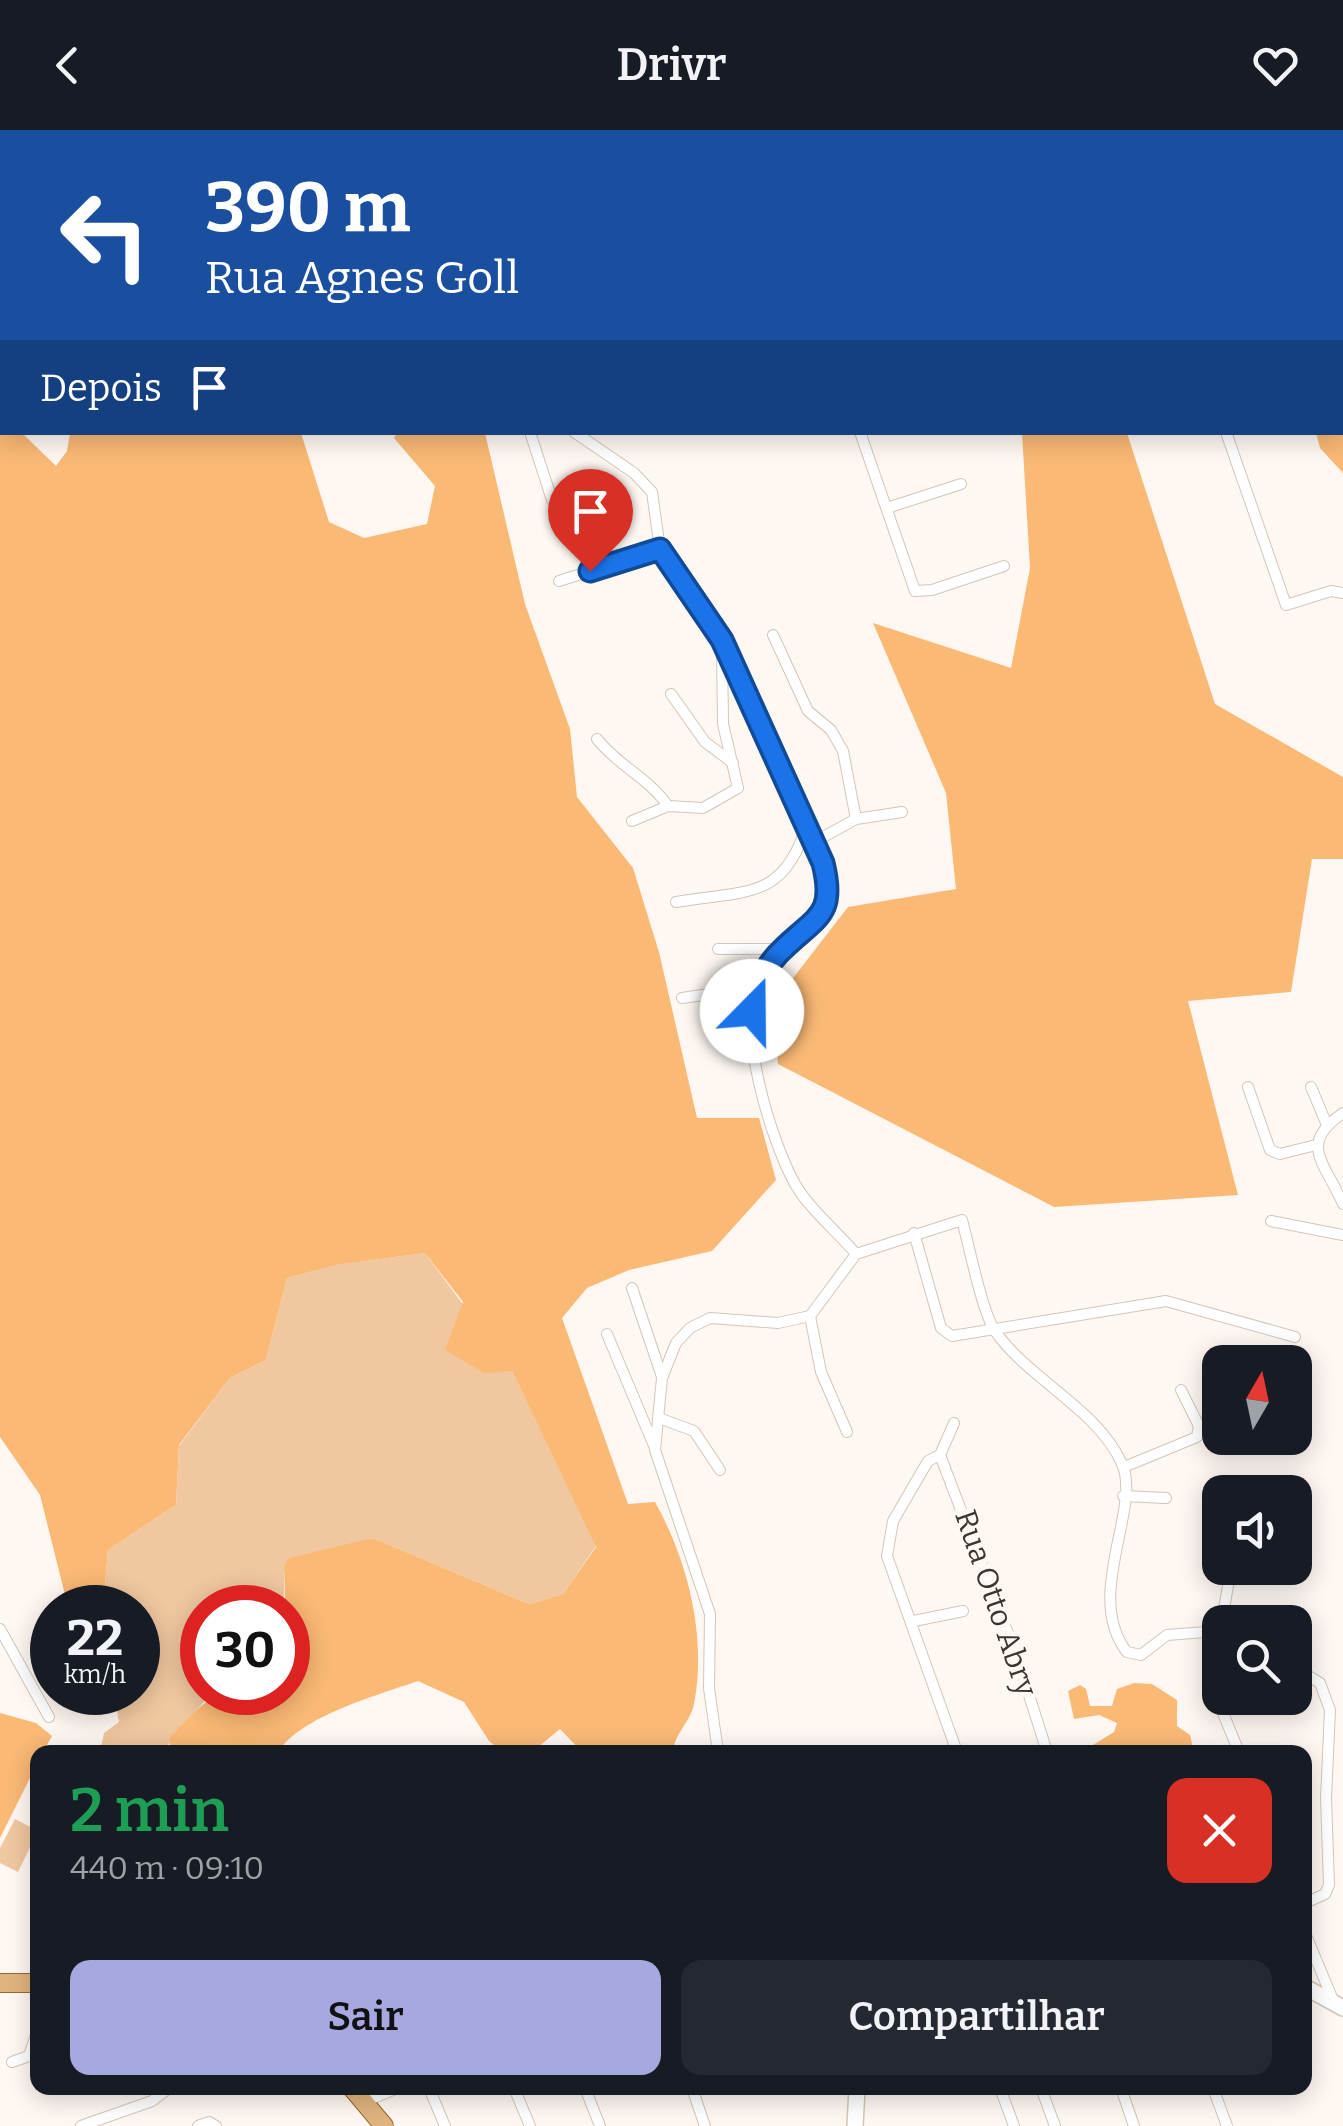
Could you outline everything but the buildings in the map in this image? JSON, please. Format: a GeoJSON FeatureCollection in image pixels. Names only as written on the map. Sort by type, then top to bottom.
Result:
{"type":"FeatureCollection","features":[{"type":"Feature","properties":{"kind":"main road"},"geometry":{"type":"LineString","coordinates":[[0,1984],[30,1983]]}},
{"type":"Feature","properties":{"kind":"main road"},"geometry":{"type":"LineString","coordinates":[[1312,1991],[1338,2004]]}},
{"type":"Feature","properties":{"kind":"main road"},"geometry":{"type":"LineString","coordinates":[[360,2095],[384,2126]]}},
{"type":"Feature","properties":{"kind":"street"},"geometry":{"type":"LineString","coordinates":[[531,435],[552,500],[584,493]]}},
{"type":"Feature","properties":{"kind":"street"},"geometry":{"type":"LineString","coordinates":[[578,435],[646,484],[656,500],[660,549],[722,640],[807,824],[828,883],[828,900],[809,930],[782,949],[756,987],[752,1036],[757,1076],[796,1186],[856,1254]]}},
{"type":"Feature","properties":{"kind":"street"},"geometry":{"type":"LineString","coordinates":[[861,435],[915,590],[932,590],[1004,566]]}},
{"type":"Feature","properties":{"kind":"street"},"geometry":{"type":"LineString","coordinates":[[1227,435],[1286,606],[1331,591],[1343,593]]}},
{"type":"Feature","properties":{"kind":"street"},"geometry":{"type":"LineString","coordinates":[[886,508],[961,484]]}},
{"type":"Feature","properties":{"kind":"street"},"geometry":{"type":"LineString","coordinates":[[559,581],[660,549]]}},
{"type":"Feature","properties":{"kind":"street"},"geometry":{"type":"LineString","coordinates":[[773,635],[808,711],[831,730],[842,751],[856,820]]}},
{"type":"Feature","properties":{"kind":"street"},"geometry":{"type":"LineString","coordinates":[[632,821],[668,806],[703,808],[732,793],[740,783],[723,724],[722,640]]}},
{"type":"Feature","properties":{"kind":"street"},"geometry":{"type":"LineString","coordinates":[[672,694],[705,742],[734,763]]}},
{"type":"Feature","properties":{"kind":"street"},"geometry":{"type":"LineString","coordinates":[[597,739],[624,769],[656,790],[668,806]]}},
{"type":"Feature","properties":{"kind":"street"},"geometry":{"type":"LineString","coordinates":[[814,842],[856,820],[902,812]]}},
{"type":"Feature","properties":{"kind":"street"},"geometry":{"type":"LineString","coordinates":[[676,902],[750,890],[777,879],[796,858],[807,824]]}},
{"type":"Feature","properties":{"kind":"street"},"geometry":{"type":"LineString","coordinates":[[718,949],[782,949]]}},
{"type":"Feature","properties":{"kind":"street"},"geometry":{"type":"LineString","coordinates":[[682,998],[756,987]]}},
{"type":"Feature","properties":{"kind":"street"},"geometry":{"type":"LineString","coordinates":[[1248,1087],[1270,1150],[1280,1154],[1316,1145]]}},
{"type":"Feature","properties":{"kind":"street"},"geometry":{"type":"LineString","coordinates":[[1311,1087],[1327,1125]]}},
{"type":"Feature","properties":{"kind":"street"},"geometry":{"type":"LineString","coordinates":[[1343,1113],[1317,1136],[1316,1145],[1343,1204]]}},
{"type":"Feature","properties":{"kind":"street"},"geometry":{"type":"LineString","coordinates":[[656,1450],[662,1378],[676,1344],[690,1328],[710,1318],[778,1323],[810,1316],[856,1254],[962,1220],[993,1329],[1105,1438],[1124,1467],[1112,1569],[1112,1618],[1120,1644],[1126,1652],[1142,1655],[1168,1635],[1206,1632],[1222,1615],[1228,1585]]}},
{"type":"Feature","properties":{"kind":"street"},"geometry":{"type":"LineString","coordinates":[[1270,1221],[1343,1235]]}},
{"type":"Feature","properties":{"kind":"street"},"geometry":{"type":"LineString","coordinates":[[914,1233],[941,1328],[952,1336],[1166,1301],[1295,1337]]}},
{"type":"Feature","properties":{"kind":"street"},"geometry":{"type":"LineString","coordinates":[[632,1288],[662,1378]]}},
{"type":"Feature","properties":{"kind":"street"},"geometry":{"type":"LineString","coordinates":[[810,1316],[821,1372],[847,1432]]}},
{"type":"Feature","properties":{"kind":"street"},"geometry":{"type":"LineString","coordinates":[[608,1334],[656,1450],[710,1614],[709,1688],[717,1745]]}},
{"type":"Feature","properties":{"kind":"street"},"geometry":{"type":"LineString","coordinates":[[1124,1467],[1198,1437],[1199,1426],[1181,1390]]}},
{"type":"Feature","properties":{"kind":"street"},"geometry":{"type":"LineString","coordinates":[[659,1418],[694,1431],[720,1470]]}},
{"type":"Feature","properties":{"kind":"street"},"geometry":{"type":"LineString","coordinates":[[954,1423],[940,1455],[928,1461],[888,1534],[887,1556],[914,1622],[954,1745]]}},
{"type":"Feature","properties":{"kind":"street","name":"Rua Otto Abry"},"geometry":{"type":"LineString","coordinates":[[940,1455],[1017,1656],[1046,1745]]}},
{"type":"Feature","properties":{"kind":"street"},"geometry":{"type":"LineString","coordinates":[[1123,1496],[1166,1498]]}},
{"type":"Feature","properties":{"kind":"street"},"geometry":{"type":"LineString","coordinates":[[914,1622],[963,1610]]}},
{"type":"Feature","properties":{"kind":"street"},"geometry":{"type":"LineString","coordinates":[[0,1629],[49,1717]]}},
{"type":"Feature","properties":{"kind":"street"},"geometry":{"type":"LineString","coordinates":[[1312,1678],[1320,1683],[1330,1710],[1326,1798],[1330,1885],[1325,1894],[1312,1900]]}},
{"type":"Feature","properties":{"kind":"street"},"geometry":{"type":"LineString","coordinates":[[1330,1710],[1343,1722]]}},
{"type":"Feature","properties":{"kind":"street"},"geometry":{"type":"LineString","coordinates":[[1224,1715],[1236,1745]]}},
{"type":"Feature","properties":{"kind":"street"},"geometry":{"type":"LineString","coordinates":[[1312,1948],[1338,2004]]}},
{"type":"Feature","properties":{"kind":"street"},"geometry":{"type":"LineString","coordinates":[[12,2062],[30,2053]]}},
{"type":"Feature","properties":{"kind":"street"},"geometry":{"type":"LineString","coordinates":[[82,2126],[160,2095]]}},
{"type":"Feature","properties":{"kind":"street"},"geometry":{"type":"LineString","coordinates":[[432,2095],[445,2126]]}},
{"type":"Feature","properties":{"kind":"street"},"geometry":{"type":"LineString","coordinates":[[517,2095],[530,2126]]}},
{"type":"Feature","properties":{"kind":"street"},"geometry":{"type":"LineString","coordinates":[[587,2095],[600,2126]]}},
{"type":"Feature","properties":{"kind":"street"},"geometry":{"type":"LineString","coordinates":[[694,2095],[705,2126]]}},
{"type":"Feature","properties":{"kind":"street"},"geometry":{"type":"LineString","coordinates":[[1003,2095],[1014,2126]]}},
{"type":"Feature","properties":{"kind":"street"},"geometry":{"type":"LineString","coordinates":[[1044,2095],[1055,2126]]}},
{"type":"Feature","properties":{"kind":"street"},"geometry":{"type":"LineString","coordinates":[[1123,2095],[1134,2126]]}},
{"type":"Feature","properties":{"kind":"street"},"geometry":{"type":"LineString","coordinates":[[1216,2095],[1227,2126]]}},
{"type":"Feature","properties":{"kind":"street"},"geometry":{"type":"LineString","coordinates":[[857,2118],[866,2126]]}},
{"type":"Feature","properties":{"kind":"street"},"geometry":{"type":"LineString","coordinates":[[198,2126],[209,2122],[216,2126]]}},
{"type":"Feature","properties":{"kind":"shaded area"},"geometry":{"type":"Polygon","coordinates":[[[0,435],[24,435],[56,466],[67,451],[70,435],[302,435],[329,522],[364,538],[427,524],[435,486],[394,438],[396,435],[485,435],[525,604],[570,729],[577,797],[633,868],[659,952],[697,1118],[759,1118],[776,1180],[712,1251],[629,1270],[587,1288],[562,1318],[628,1504],[655,1502],[677,1549],[696,1626],[697,1679],[692,1710],[675,1745],[575,1745],[560,1729],[541,1745],[494,1745],[464,1702],[418,1681],[322,1717],[284,1745],[170,1745],[169,1739],[192,1715],[310,1715],[310,1585],[285,1585],[284,1566],[289,1558],[373,1538],[529,1604],[563,1594],[596,1547],[512,1371],[484,1373],[445,1350],[463,1302],[425,1253],[336,1265],[287,1278],[266,1360],[230,1378],[179,1445],[176,1505],[108,1550],[105,1585],[62,1585],[40,1495],[0,1437],[0,435]]]}},
{"type":"Feature","properties":{"kind":"shaded area"},"geometry":{"type":"Polygon","coordinates":[[[1022,435],[1128,435],[1215,704],[1343,777],[1343,859],[1312,859],[1291,992],[1188,1001],[1238,1195],[1054,1207],[778,1064],[773,1004],[848,907],[956,889],[946,793],[873,623],[1011,668],[1030,568],[1022,435]]]}},
{"type":"Feature","properties":{"kind":"shaded area"},"geometry":{"type":"Polygon","coordinates":[[[1317,435],[1343,435],[1343,473],[1320,448],[1317,435]]]}},
{"type":"Feature","properties":{"kind":"shaded area"},"geometry":{"type":"Polygon","coordinates":[[[425,1253],[512,1371],[596,1546],[563,1594],[529,1604],[373,1538],[284,1566],[284,1585],[180,1585],[180,1715],[193,1715],[168,1745],[101,1745],[104,1733],[119,1722],[118,1715],[160,1715],[160,1585],[105,1585],[108,1550],[176,1505],[179,1446],[230,1378],[266,1360],[287,1278],[335,1265],[425,1253]]]}},
{"type":"Feature","properties":{"kind":"shaded area"},"geometry":{"type":"Polygon","coordinates":[[[1134,1683],[1152,1684],[1177,1700],[1177,1726],[1190,1735],[1192,1745],[1093,1745],[1114,1732],[1117,1723],[1099,1715],[1074,1719],[1068,1691],[1080,1685],[1086,1689],[1090,1706],[1112,1706],[1117,1689],[1134,1683]]]}},
{"type":"Feature","properties":{"kind":"shaded area"},"geometry":{"type":"Polygon","coordinates":[[[0,1713],[36,1723],[52,1736],[47,1745],[30,1745],[30,1778],[0,1838],[0,1713]]]}},
{"type":"Feature","properties":{"kind":"shaded area"},"geometry":{"type":"Polygon","coordinates":[[[15,1819],[30,1827],[30,1847],[18,1872],[0,1863],[0,1848],[15,1819]]]}},
{"type":"Feature","properties":{"kind":"route"},"geometry":{"type":"LineString","coordinates":[[590,571],[660,549],[722,640],[823,863],[828,900],[809,930],[782,949],[756,987],[752,1011]]}}]}
